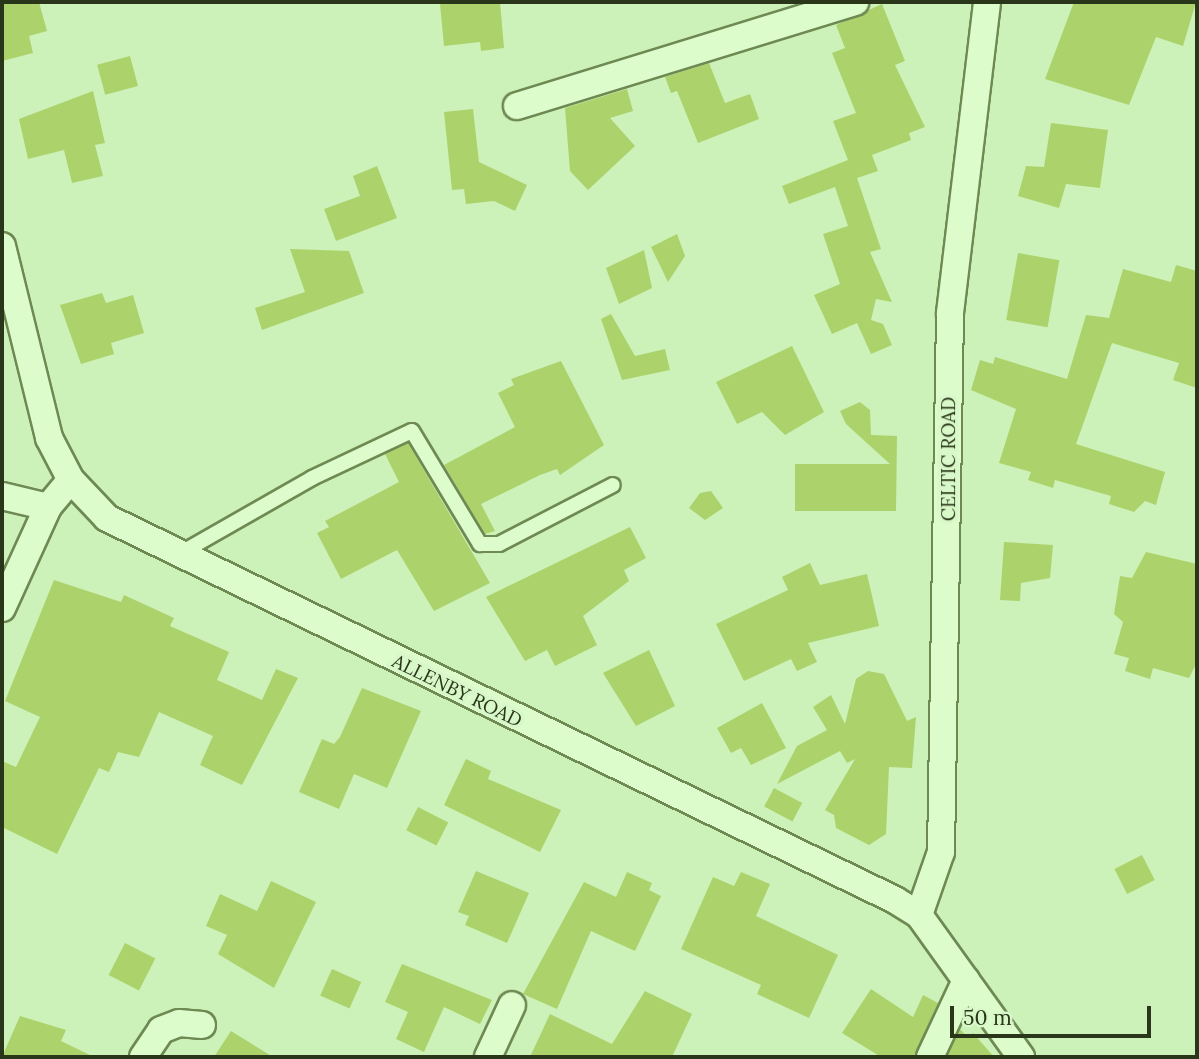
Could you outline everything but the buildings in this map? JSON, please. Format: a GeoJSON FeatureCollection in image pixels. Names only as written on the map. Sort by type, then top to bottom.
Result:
{"type":"FeatureCollection","features":[{"type":"Feature","properties":{"kind":"street"},"geometry":{"type":"LineString","coordinates":[[517,106],[855,2]]}},
{"type":"Feature","properties":{"kind":"street","name":"CELTIC ROAD"},"geometry":{"type":"LineString","coordinates":[[919,915],[941,852],[950,313],[987,2]]}},
{"type":"Feature","properties":{"kind":"street","name":"ALLENBY ROAD"},"geometry":{"type":"LineString","coordinates":[[2,246],[46,427],[71,480],[107,518],[177,555],[919,915],[1021,1057]]}},
{"type":"Feature","properties":{"kind":"street"},"geometry":{"type":"LineString","coordinates":[[2,608],[48,507],[71,480]]}},
{"type":"Feature","properties":{"kind":"street"},"geometry":{"type":"LineString","coordinates":[[2,496],[48,507]]}},
{"type":"Feature","properties":{"kind":"street"},"geometry":{"type":"LineString","coordinates":[[930,1057],[966,981]]}},
{"type":"Feature","properties":{"kind":"street"},"geometry":{"type":"LineString","coordinates":[[488,1057],[512,1005]]}},
{"type":"Feature","properties":{"kind":"street"},"geometry":{"type":"LineString","coordinates":[[143,1057],[161,1030],[179,1023],[202,1025]]}},
{"type":"Feature","properties":{"kind":"lane"},"geometry":{"type":"LineString","coordinates":[[177,555],[312,478],[412,430],[480,544],[499,544],[613,485]]}}]}
